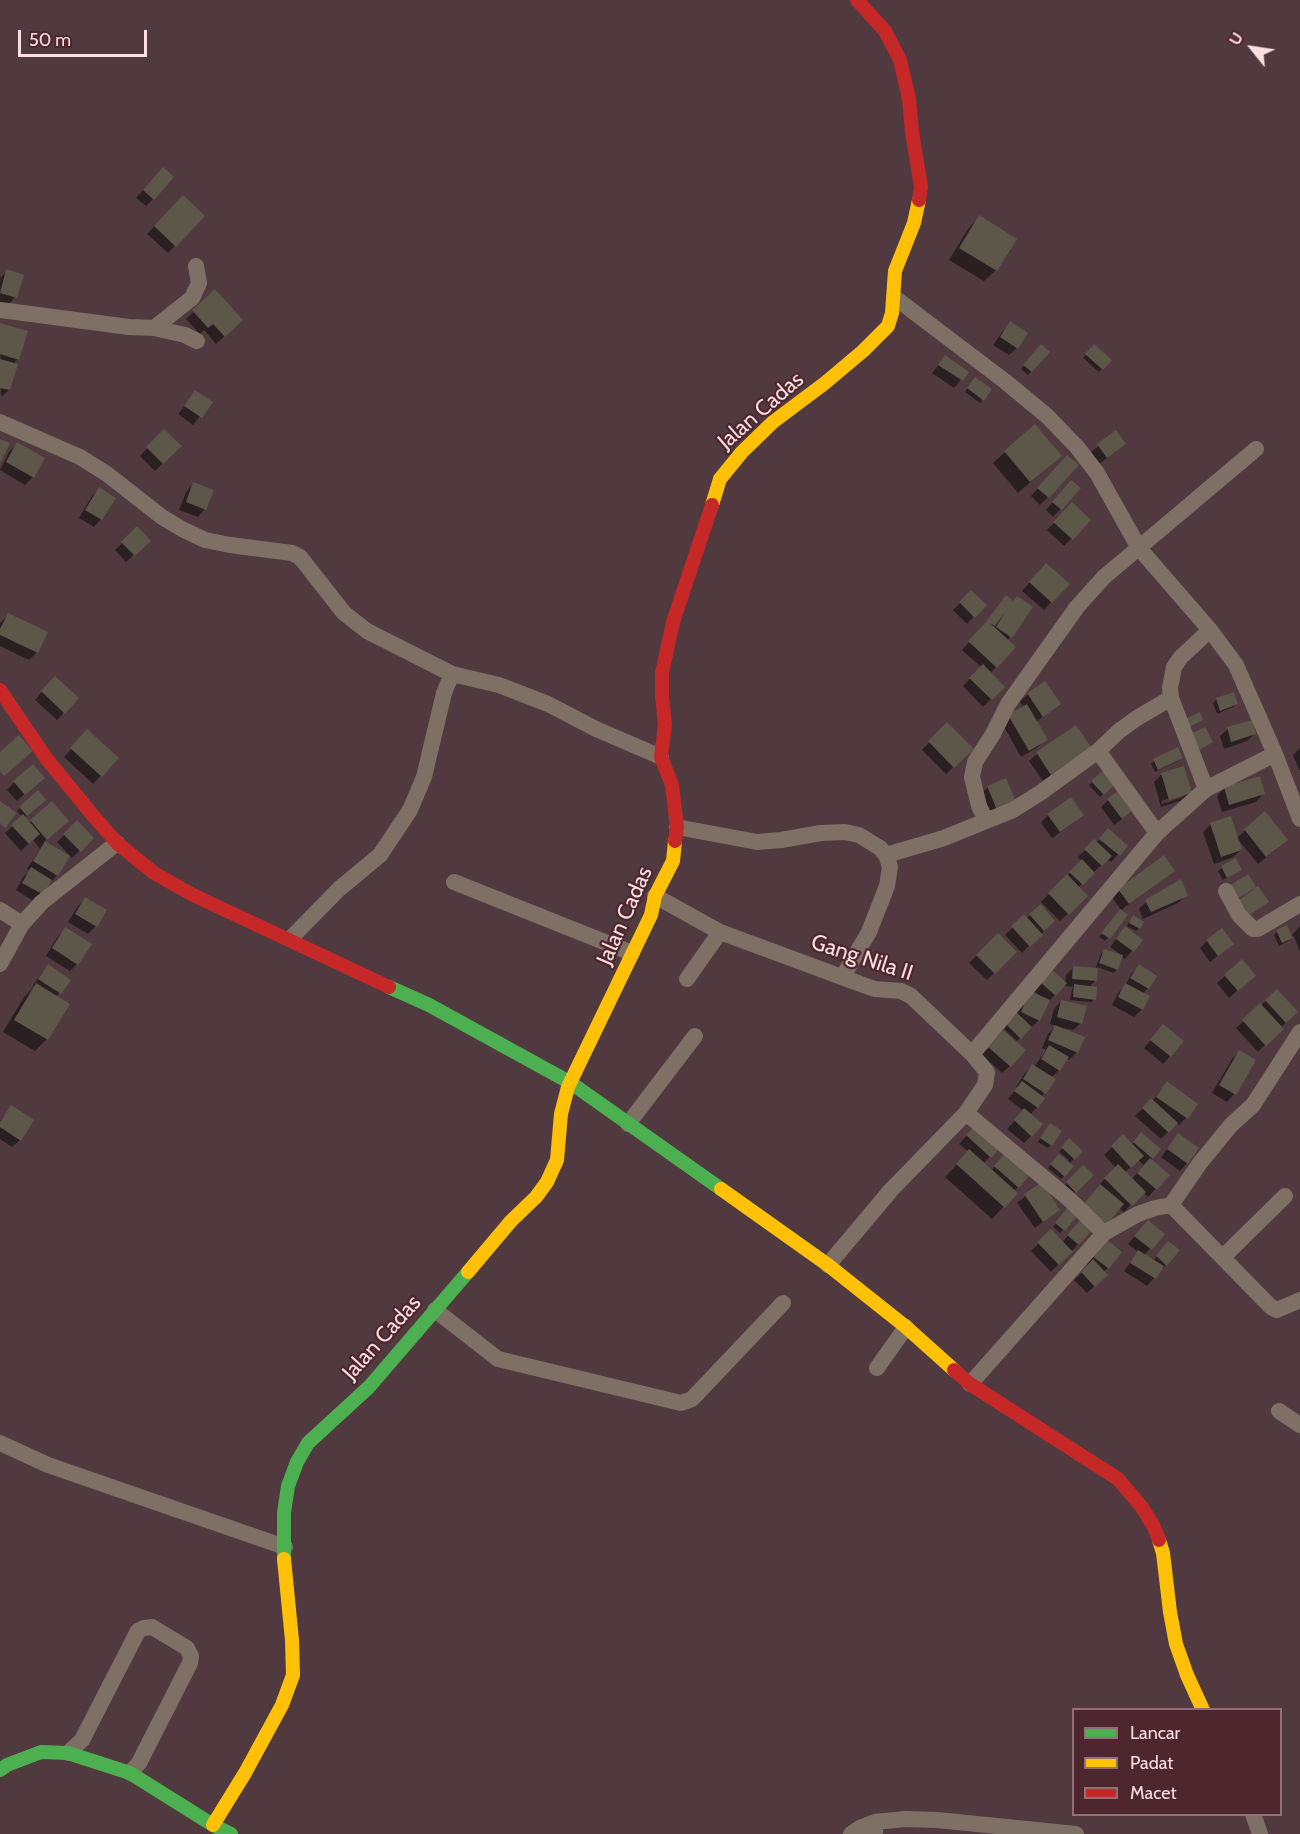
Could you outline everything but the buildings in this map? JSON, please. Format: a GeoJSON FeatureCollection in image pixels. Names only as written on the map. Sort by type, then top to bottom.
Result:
{"type":"FeatureCollection","features":[{"type":"Feature","properties":{"kind":"street","name":"Jalan Cadas"},"geometry":{"type":"LineString","coordinates":[[213,1825],[245,1773],[290,1688],[293,1675],[292,1640],[284,1513],[288,1486],[297,1462],[308,1443],[369,1387],[547,1182],[557,1160],[564,1097],[651,915],[656,896],[673,861],[677,827],[672,786],[661,757],[665,725],[662,674],[683,590],[720,479],[742,452],[773,422],[841,370],[888,326],[892,313],[895,271],[914,223],[921,187],[909,99],[900,60],[885,31],[856,0]]}},
{"type":"Feature","properties":{"kind":"street"},"geometry":{"type":"LineString","coordinates":[[154,328],[192,298],[199,283],[196,266]]}},
{"type":"Feature","properties":{"kind":"street"},"geometry":{"type":"LineString","coordinates":[[894,297],[1006,382],[1047,416],[1077,447],[1096,473],[1139,548],[1210,630],[1236,665],[1275,754],[1300,819]]}},
{"type":"Feature","properties":{"kind":"street"},"geometry":{"type":"LineString","coordinates":[[0,310],[129,327],[154,328],[185,335],[197,341]]}},
{"type":"Feature","properties":{"kind":"street"},"geometry":{"type":"LineString","coordinates":[[0,422],[80,457],[107,474],[162,517],[205,540],[292,553],[300,557],[344,613],[367,631],[452,674],[509,689],[548,704],[596,729],[661,757]]}},
{"type":"Feature","properties":{"kind":"street"},"geometry":{"type":"LineString","coordinates":[[986,820],[979,806],[972,777],[975,762],[1008,704],[1077,607],[1104,577],[1256,448]]}},
{"type":"Feature","properties":{"kind":"street"},"geometry":{"type":"LineString","coordinates":[[1206,789],[1171,698],[1171,679],[1174,668],[1181,657],[1210,630]]}},
{"type":"Feature","properties":{"kind":"street"},"geometry":{"type":"LineString","coordinates":[[290,939],[339,890],[380,855],[410,810],[424,777],[444,693],[452,674]]}},
{"type":"Feature","properties":{"kind":"street"},"geometry":{"type":"LineString","coordinates":[[0,690],[46,758],[90,812],[117,843],[154,873],[194,895],[429,1005],[571,1083],[828,1265],[906,1327],[970,1384],[1118,1479],[1155,1527],[1163,1553],[1176,1644],[1187,1676],[1202,1708]]}},
{"type":"Feature","properties":{"kind":"street"},"geometry":{"type":"LineString","coordinates":[[886,855],[944,838],[1013,810],[1041,793],[1098,751],[1137,718],[1171,698]]}},
{"type":"Feature","properties":{"kind":"street"},"geometry":{"type":"LineString","coordinates":[[1098,751],[1157,833]]}},
{"type":"Feature","properties":{"kind":"street"},"geometry":{"type":"LineString","coordinates":[[972,1053],[1157,833],[1206,789],[1275,754]]}},
{"type":"Feature","properties":{"kind":"street"},"geometry":{"type":"LineString","coordinates":[[677,827],[757,842],[821,832],[845,832],[870,840],[886,855],[890,867],[887,886],[869,932],[843,976]]}},
{"type":"Feature","properties":{"kind":"street"},"geometry":{"type":"LineString","coordinates":[[0,964],[22,924],[42,902],[117,843]]}},
{"type":"Feature","properties":{"kind":"street"},"geometry":{"type":"LineString","coordinates":[[453,882],[632,953]]}},
{"type":"Feature","properties":{"kind":"street"},"geometry":{"type":"LineString","coordinates":[[1226,891],[1239,915],[1253,929],[1258,929],[1300,903]]}},
{"type":"Feature","properties":{"kind":"street","name":"Gang Nila II"},"geometry":{"type":"LineString","coordinates":[[656,896],[720,932],[875,989],[906,993],[972,1053],[987,1072],[987,1079],[981,1091],[966,1113]]}},
{"type":"Feature","properties":{"kind":"street"},"geometry":{"type":"LineString","coordinates":[[0,910],[22,924]]}},
{"type":"Feature","properties":{"kind":"street"},"geometry":{"type":"LineString","coordinates":[[687,980],[720,932]]}},
{"type":"Feature","properties":{"kind":"street"},"geometry":{"type":"LineString","coordinates":[[970,1384],[1104,1233],[1138,1214],[1171,1205],[1200,1163],[1262,1093],[1300,1032]]}},
{"type":"Feature","properties":{"kind":"street"},"geometry":{"type":"LineString","coordinates":[[628,1124],[695,1036]]}},
{"type":"Feature","properties":{"kind":"street"},"geometry":{"type":"LineString","coordinates":[[828,1265],[891,1190],[966,1113],[1070,1198],[1104,1233]]}},
{"type":"Feature","properties":{"kind":"street"},"geometry":{"type":"LineString","coordinates":[[1223,1257],[1285,1196]]}},
{"type":"Feature","properties":{"kind":"street"},"geometry":{"type":"LineString","coordinates":[[1171,1205],[1274,1309],[1283,1308],[1300,1300]]}},
{"type":"Feature","properties":{"kind":"street"},"geometry":{"type":"LineString","coordinates":[[435,1311],[498,1359],[681,1403],[698,1393],[783,1303]]}},
{"type":"Feature","properties":{"kind":"street"},"geometry":{"type":"LineString","coordinates":[[877,1368],[906,1327]]}},
{"type":"Feature","properties":{"kind":"street"},"geometry":{"type":"LineString","coordinates":[[1279,1411],[1300,1425]]}},
{"type":"Feature","properties":{"kind":"street"},"geometry":{"type":"LineString","coordinates":[[0,1443],[48,1465],[285,1547]]}},
{"type":"Feature","properties":{"kind":"street"},"geometry":{"type":"LineString","coordinates":[[68,1753],[82,1740],[138,1631],[152,1627],[187,1648],[191,1656],[190,1663],[139,1763],[130,1773]]}},
{"type":"Feature","properties":{"kind":"street"},"geometry":{"type":"LineString","coordinates":[[0,1770],[41,1752],[68,1753],[130,1773],[231,1834]]}},
{"type":"Feature","properties":{"kind":"street"},"geometry":{"type":"LineString","coordinates":[[1253,1816],[1260,1834]]}},
{"type":"Feature","properties":{"kind":"street"},"geometry":{"type":"LineString","coordinates":[[851,1834],[860,1828],[875,1828],[894,1820],[937,1820],[1076,1834]]}},
{"type":"Feature","properties":{"kind":"traffic: fast"},"geometry":{"type":"LineString","coordinates":[[389,987],[429,1005],[571,1083],[721,1189]]}},
{"type":"Feature","properties":{"kind":"traffic: fast"},"geometry":{"type":"LineString","coordinates":[[284,1559],[284,1513],[288,1486],[297,1462],[308,1443],[369,1387],[468,1272]]}},
{"type":"Feature","properties":{"kind":"traffic: fast"},"geometry":{"type":"LineString","coordinates":[[0,1770],[41,1752],[68,1753],[130,1773],[231,1834]]}},
{"type":"Feature","properties":{"kind":"traffic: slow"},"geometry":{"type":"LineString","coordinates":[[712,505],[720,479],[742,452],[773,422],[863,351],[888,326],[892,313],[895,271],[914,223],[919,200]]}},
{"type":"Feature","properties":{"kind":"traffic: slow"},"geometry":{"type":"LineString","coordinates":[[468,1272],[547,1182],[557,1160],[561,1114],[568,1087],[651,915],[655,896],[673,861],[675,841]]}},
{"type":"Feature","properties":{"kind":"traffic: slow"},"geometry":{"type":"LineString","coordinates":[[721,1189],[828,1265],[906,1327],[954,1370]]}},
{"type":"Feature","properties":{"kind":"traffic: slow"},"geometry":{"type":"LineString","coordinates":[[1159,1540],[1163,1553],[1176,1644],[1202,1708]]}},
{"type":"Feature","properties":{"kind":"traffic: slow"},"geometry":{"type":"LineString","coordinates":[[213,1825],[245,1773],[282,1705],[293,1675],[284,1559]]}},
{"type":"Feature","properties":{"kind":"traffic: jam"},"geometry":{"type":"LineString","coordinates":[[857,0],[885,31],[900,60],[909,99],[921,187],[919,200]]}},
{"type":"Feature","properties":{"kind":"traffic: jam"},"geometry":{"type":"LineString","coordinates":[[675,841],[677,827],[672,785],[661,757],[665,725],[662,673],[673,622],[712,505]]}},
{"type":"Feature","properties":{"kind":"traffic: jam"},"geometry":{"type":"LineString","coordinates":[[0,690],[46,758],[90,812],[117,843],[154,873],[193,895],[389,987]]}},
{"type":"Feature","properties":{"kind":"traffic: jam"},"geometry":{"type":"LineString","coordinates":[[954,1370],[970,1384],[1118,1479],[1141,1506],[1159,1540]]}}]}
